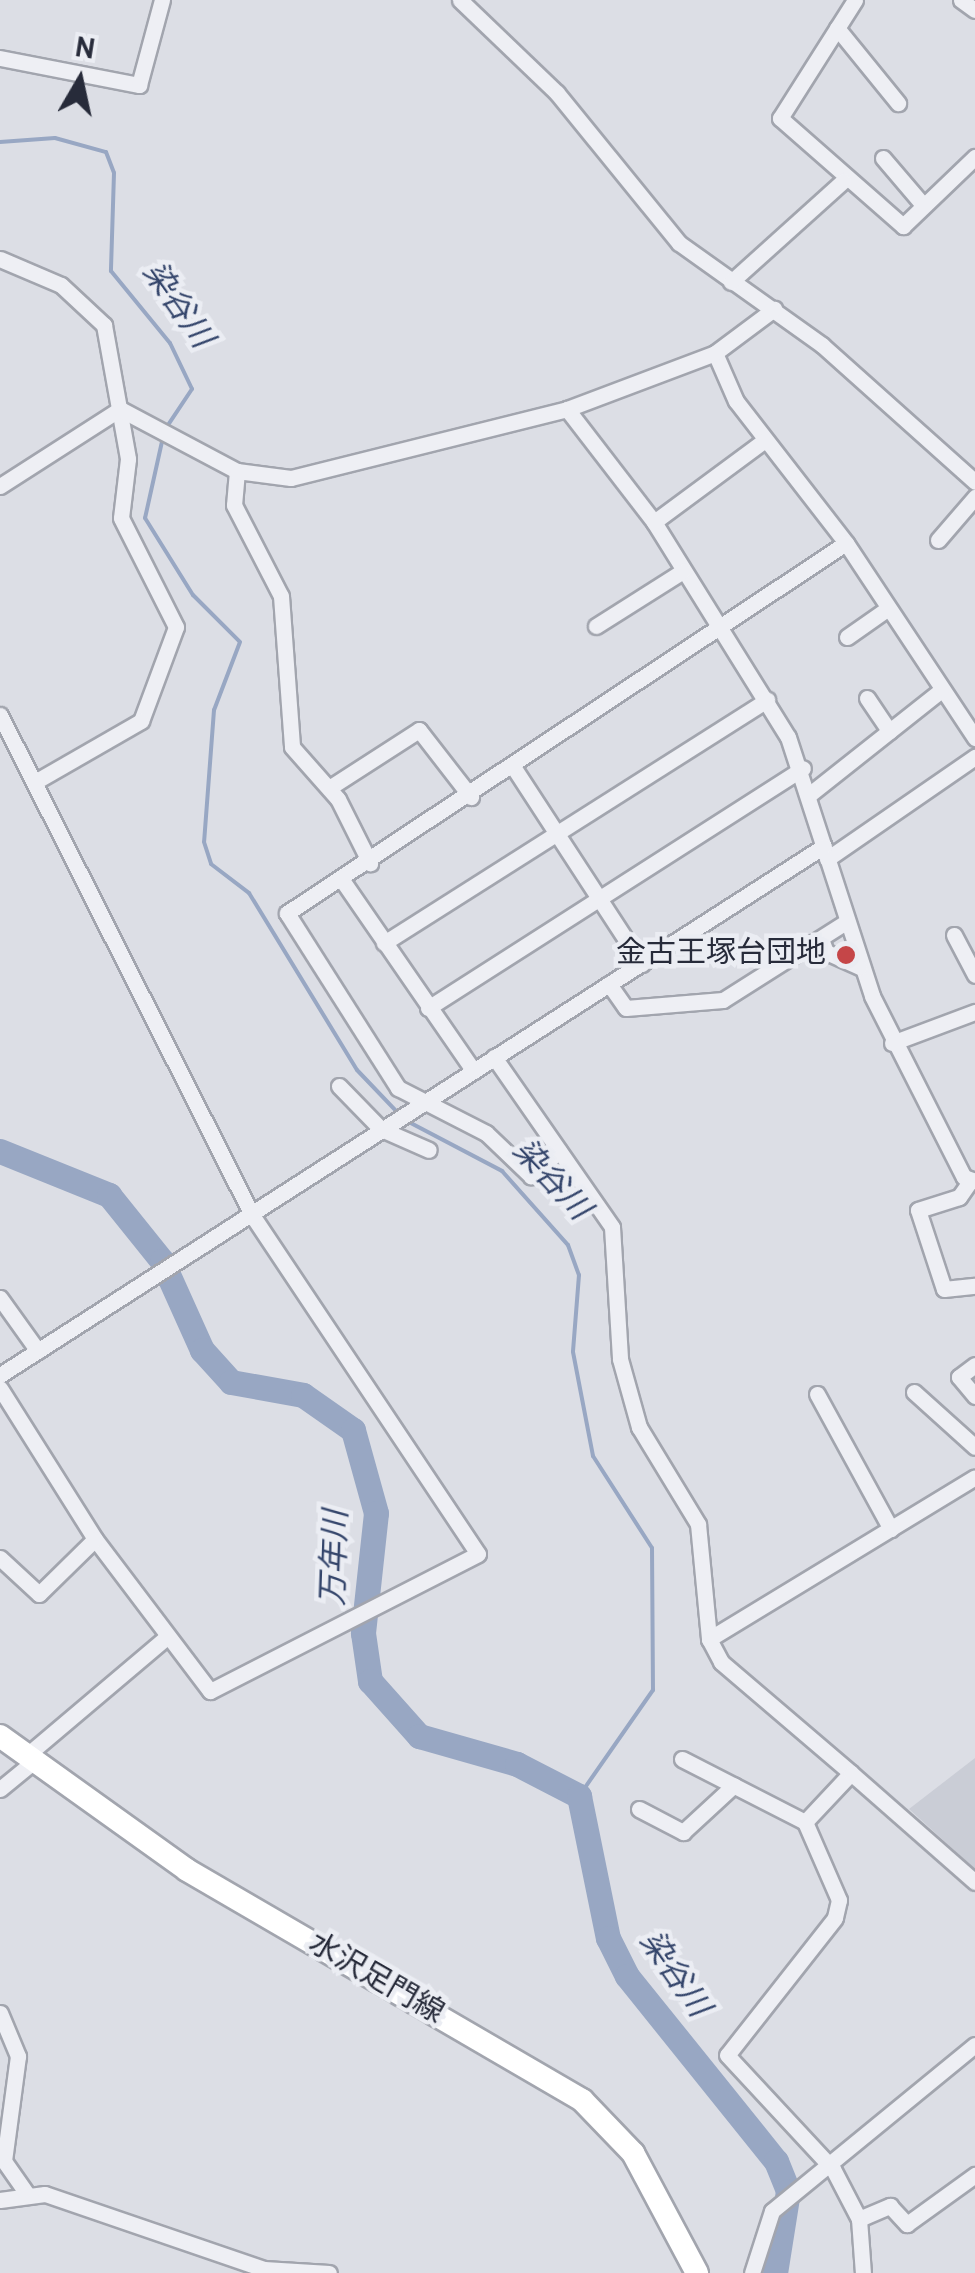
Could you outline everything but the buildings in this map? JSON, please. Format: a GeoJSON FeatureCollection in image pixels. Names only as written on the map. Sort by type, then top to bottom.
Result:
{"type":"FeatureCollection","features":[{"type":"Feature","properties":{"kind":"main road","name":"水沢足門線"},"geometry":{"type":"LineString","coordinates":[[0,1736],[215,1888],[582,2100],[633,2153],[697,2273]]}},
{"type":"Feature","properties":{"kind":"street"},"geometry":{"type":"LineString","coordinates":[[0,58],[140,85],[162,0]]}},
{"type":"Feature","properties":{"kind":"street"},"geometry":{"type":"LineString","coordinates":[[460,0],[557,93],[657,221],[731,282],[774,309],[975,482]]}},
{"type":"Feature","properties":{"kind":"street"},"geometry":{"type":"LineString","coordinates":[[855,0],[780,118],[842,182],[903,226],[975,157]]}},
{"type":"Feature","properties":{"kind":"street"},"geometry":{"type":"LineString","coordinates":[[961,0],[975,10]]}},
{"type":"Feature","properties":{"kind":"street"},"geometry":{"type":"LineString","coordinates":[[837,28],[898,102]]}},
{"type":"Feature","properties":{"kind":"street"},"geometry":{"type":"LineString","coordinates":[[883,158],[924,206]]}},
{"type":"Feature","properties":{"kind":"street"},"geometry":{"type":"LineString","coordinates":[[731,282],[842,182]]}},
{"type":"Feature","properties":{"kind":"street"},"geometry":{"type":"LineString","coordinates":[[0,259],[61,285],[98,315],[128,459],[121,518],[174,634],[141,721],[35,782]]}},
{"type":"Feature","properties":{"kind":"street"},"geometry":{"type":"LineString","coordinates":[[120,409],[237,471],[291,478],[567,409],[715,353],[774,309]]}},
{"type":"Feature","properties":{"kind":"street"},"geometry":{"type":"LineString","coordinates":[[715,353],[765,440],[846,544],[975,738]]}},
{"type":"Feature","properties":{"kind":"street"},"geometry":{"type":"LineString","coordinates":[[0,486],[120,409]]}},
{"type":"Feature","properties":{"kind":"street"},"geometry":{"type":"LineString","coordinates":[[567,409],[654,522],[768,700],[803,768],[860,967],[892,1043],[973,1180],[959,1197],[918,1210],[944,1290],[975,1286]]}},
{"type":"Feature","properties":{"kind":"street"},"geometry":{"type":"LineString","coordinates":[[654,522],[765,440]]}},
{"type":"Feature","properties":{"kind":"street"},"geometry":{"type":"LineString","coordinates":[[237,471],[234,505],[281,596],[292,747],[329,788],[370,863]]}},
{"type":"Feature","properties":{"kind":"street"},"geometry":{"type":"LineString","coordinates":[[938,540],[975,497]]}},
{"type":"Feature","properties":{"kind":"street"},"geometry":{"type":"LineString","coordinates":[[559,1151],[531,1176],[478,1128],[415,1107],[384,1072],[288,914],[724,631],[846,544]]}},
{"type":"Feature","properties":{"kind":"street"},"geometry":{"type":"LineString","coordinates":[[596,626],[684,570]]}},
{"type":"Feature","properties":{"kind":"street"},"geometry":{"type":"LineString","coordinates":[[847,637],[887,608]]}},
{"type":"Feature","properties":{"kind":"street"},"geometry":{"type":"LineString","coordinates":[[810,794],[941,690]]}},
{"type":"Feature","properties":{"kind":"street"},"geometry":{"type":"LineString","coordinates":[[867,698],[889,731]]}},
{"type":"Feature","properties":{"kind":"street"},"geometry":{"type":"LineString","coordinates":[[384,944],[768,700]]}},
{"type":"Feature","properties":{"kind":"street"},"geometry":{"type":"LineString","coordinates":[[959,713],[975,702]]}},
{"type":"Feature","properties":{"kind":"street"},"geometry":{"type":"LineString","coordinates":[[0,715],[252,1216],[478,1554],[210,1691],[95,1538],[0,1388]]}},
{"type":"Feature","properties":{"kind":"street"},"geometry":{"type":"LineString","coordinates":[[329,788],[419,730],[472,796]]}},
{"type":"Feature","properties":{"kind":"street"},"geometry":{"type":"LineString","coordinates":[[0,1376],[415,1107],[975,757]]}},
{"type":"Feature","properties":{"kind":"street"},"geometry":{"type":"LineString","coordinates":[[514,768],[642,964]]}},
{"type":"Feature","properties":{"kind":"street"},"geometry":{"type":"LineString","coordinates":[[428,1008],[803,768]]}},
{"type":"Feature","properties":{"kind":"street"},"geometry":{"type":"LineString","coordinates":[[342,880],[474,1071]]}},
{"type":"Feature","properties":{"kind":"street"},"geometry":{"type":"LineString","coordinates":[[609,984],[626,1008],[723,1000],[846,922]]}},
{"type":"Feature","properties":{"kind":"street"},"geometry":{"type":"LineString","coordinates":[[954,935],[975,975]]}},
{"type":"Feature","properties":{"kind":"street"},"geometry":{"type":"LineString","coordinates":[[822,939],[826,952],[860,967]]}},
{"type":"Feature","properties":{"kind":"street"},"geometry":{"type":"LineString","coordinates":[[892,1043],[975,1012]]}},
{"type":"Feature","properties":{"kind":"street"},"geometry":{"type":"LineString","coordinates":[[494,1058],[612,1227],[620,1359],[638,1426],[698,1524],[708,1639],[721,1662],[975,1882]]}},
{"type":"Feature","properties":{"kind":"street"},"geometry":{"type":"LineString","coordinates":[[339,1086],[387,1125],[429,1150]]}},
{"type":"Feature","properties":{"kind":"street"},"geometry":{"type":"LineString","coordinates":[[0,1298],[38,1350]]}},
{"type":"Feature","properties":{"kind":"street"},"geometry":{"type":"LineString","coordinates":[[975,1365],[959,1377],[975,1396]]}},
{"type":"Feature","properties":{"kind":"street"},"geometry":{"type":"LineString","coordinates":[[914,1392],[975,1447]]}},
{"type":"Feature","properties":{"kind":"street"},"geometry":{"type":"LineString","coordinates":[[818,1394],[891,1530]]}},
{"type":"Feature","properties":{"kind":"street"},"geometry":{"type":"LineString","coordinates":[[708,1639],[975,1477]]}},
{"type":"Feature","properties":{"kind":"street"},"geometry":{"type":"LineString","coordinates":[[0,1558],[38,1594],[95,1538]]}},
{"type":"Feature","properties":{"kind":"street"},"geometry":{"type":"LineString","coordinates":[[0,1790],[167,1638]]}},
{"type":"Feature","properties":{"kind":"street"},"geometry":{"type":"LineString","coordinates":[[682,1759],[804,1822],[835,1888],[835,1918],[792,1962],[728,2064],[834,2169],[859,2220],[863,2273]]}},
{"type":"Feature","properties":{"kind":"street"},"geometry":{"type":"LineString","coordinates":[[804,1822],[852,1773]]}},
{"type":"Feature","properties":{"kind":"street"},"geometry":{"type":"LineString","coordinates":[[639,1810],[683,1832],[734,1786]]}},
{"type":"Feature","properties":{"kind":"street"},"geometry":{"type":"LineString","coordinates":[[0,2012],[18,2056],[4,2162],[26,2192],[264,2271],[329,2273]]}},
{"type":"Feature","properties":{"kind":"street"},"geometry":{"type":"LineString","coordinates":[[752,2273],[772,2210],[834,2169],[975,2045]]}},
{"type":"Feature","properties":{"kind":"street"},"geometry":{"type":"LineString","coordinates":[[859,2220],[890,2206],[907,2224],[975,2174]]}},
{"type":"Feature","properties":{"kind":"street"},"geometry":{"type":"LineString","coordinates":[[0,2200],[26,2192]]}},
{"type":"Feature","properties":{"kind":"shaded area"},"geometry":{"type":"Polygon","coordinates":[[[975,1758],[975,1869],[909,1809],[975,1758]]]}},
{"type":"Feature","properties":{"kind":"waterway","name":"染谷川"},"geometry":{"type":"LineString","coordinates":[[0,142],[55,138],[106,152],[114,173],[111,271],[170,343],[192,389],[166,428]]}},
{"type":"Feature","properties":{"kind":"waterway","name":"染谷川"},"geometry":{"type":"LineString","coordinates":[[163,437],[145,518],[193,595],[240,642],[214,710],[204,842],[211,864],[249,893],[357,1070],[398,1113]]}},
{"type":"Feature","properties":{"kind":"waterway","name":"染谷川"},"geometry":{"type":"LineString","coordinates":[[405,1120],[502,1171],[568,1245],[579,1275],[573,1352],[593,1456],[652,1548],[653,1690],[579,1796]]}},
{"type":"Feature","properties":{"kind":"waterway","name":"万年川"},"geometry":{"type":"LineString","coordinates":[[0,1151],[109,1195],[162,1261],[202,1350],[231,1382],[303,1395],[353,1430],[376,1513],[363,1633],[370,1681],[419,1736],[517,1764],[579,1796],[608,1938],[627,1976],[776,2161],[788,2191],[775,2273]]}},
{"type":"Feature","properties":{"kind":"place","name":"金古王塚台団地"},"geometry":{"type":"Point","coordinates":[846,955]}}]}
